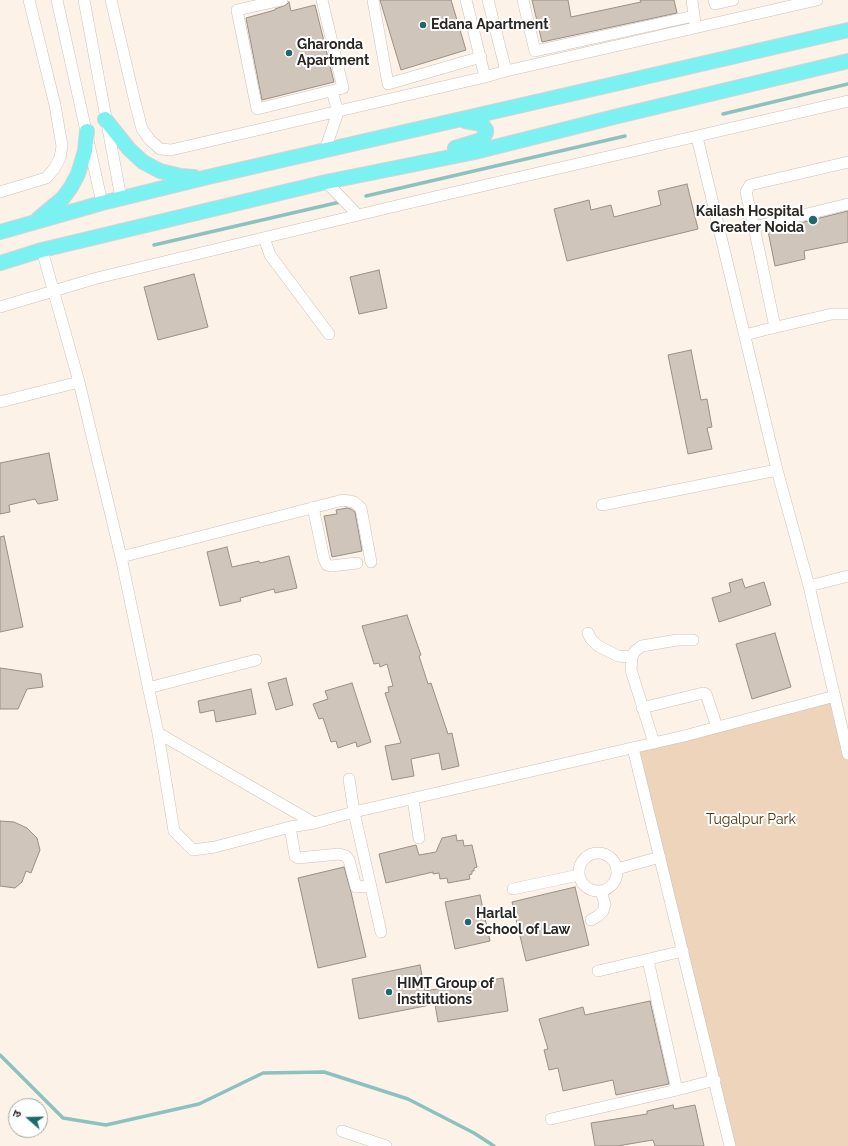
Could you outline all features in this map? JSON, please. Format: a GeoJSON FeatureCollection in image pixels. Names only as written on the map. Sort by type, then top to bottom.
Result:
{"type":"FeatureCollection","features":[{"type":"Feature","properties":{"kind":"main road"},"geometry":{"type":"LineString","coordinates":[[0,232],[102,202],[848,30]]}},
{"type":"Feature","properties":{"kind":"main road"},"geometry":{"type":"LineString","coordinates":[[0,263],[42,250],[326,182],[474,152],[618,116],[848,62]]}},
{"type":"Feature","properties":{"kind":"main road"},"geometry":{"type":"LineString","coordinates":[[105,119],[129,149],[143,162],[160,171],[181,176],[208,177]]}},
{"type":"Feature","properties":{"kind":"main road"},"geometry":{"type":"LineString","coordinates":[[443,158],[451,150],[481,140],[486,133],[486,130],[482,124],[459,120]]}},
{"type":"Feature","properties":{"kind":"main road"},"geometry":{"type":"LineString","coordinates":[[34,222],[63,198],[71,187],[78,174],[85,151],[87,131]]}},
{"type":"Feature","properties":{"kind":"street"},"geometry":{"type":"LineString","coordinates":[[0,192],[46,178],[54,169],[60,158],[62,146],[55,105],[29,0]]}},
{"type":"Feature","properties":{"kind":"street"},"geometry":{"type":"LineString","coordinates":[[57,0],[102,202]]}},
{"type":"Feature","properties":{"kind":"street"},"geometry":{"type":"LineString","coordinates":[[84,0],[105,119],[122,198]]}},
{"type":"Feature","properties":{"kind":"street"},"geometry":{"type":"LineString","coordinates":[[111,0],[142,129],[150,140],[160,149],[171,150],[817,0]]}},
{"type":"Feature","properties":{"kind":"street"},"geometry":{"type":"LineString","coordinates":[[282,0],[237,10],[257,109],[343,88],[322,0]]}},
{"type":"Feature","properties":{"kind":"street"},"geometry":{"type":"LineString","coordinates":[[373,0],[388,84],[481,57]]}},
{"type":"Feature","properties":{"kind":"street"},"geometry":{"type":"LineString","coordinates":[[466,0],[485,77]]}},
{"type":"Feature","properties":{"kind":"street"},"geometry":{"type":"LineString","coordinates":[[488,0],[506,71]]}},
{"type":"Feature","properties":{"kind":"street"},"geometry":{"type":"LineString","coordinates":[[523,0],[537,65]]}},
{"type":"Feature","properties":{"kind":"street"},"geometry":{"type":"LineString","coordinates":[[692,0],[696,27]]}},
{"type":"Feature","properties":{"kind":"street"},"geometry":{"type":"LineString","coordinates":[[714,0],[715,4],[734,0]]}},
{"type":"Feature","properties":{"kind":"street"},"geometry":{"type":"LineString","coordinates":[[535,51],[694,16]]}},
{"type":"Feature","properties":{"kind":"street"},"geometry":{"type":"LineString","coordinates":[[325,150],[338,112],[332,91]]}},
{"type":"Feature","properties":{"kind":"street"},"geometry":{"type":"LineString","coordinates":[[0,307],[97,278],[358,215],[848,102]]}},
{"type":"Feature","properties":{"kind":"street"},"geometry":{"type":"LineString","coordinates":[[697,137],[777,470],[809,586],[848,754]]}},
{"type":"Feature","properties":{"kind":"street"},"geometry":{"type":"LineString","coordinates":[[775,327],[746,192],[750,185],[848,162]]}},
{"type":"Feature","properties":{"kind":"street"},"geometry":{"type":"LineString","coordinates":[[326,182],[358,215]]}},
{"type":"Feature","properties":{"kind":"street"},"geometry":{"type":"LineString","coordinates":[[754,227],[848,204]]}},
{"type":"Feature","properties":{"kind":"street"},"geometry":{"type":"LineString","coordinates":[[264,238],[270,255],[329,334]]}},
{"type":"Feature","properties":{"kind":"street"},"geometry":{"type":"LineString","coordinates":[[42,250],[80,382],[121,557],[158,733],[174,831],[193,850],[215,847],[290,827],[314,823],[354,812],[654,743],[835,696]]}},
{"type":"Feature","properties":{"kind":"street"},"geometry":{"type":"LineString","coordinates":[[745,335],[832,314],[848,314]]}},
{"type":"Feature","properties":{"kind":"street"},"geometry":{"type":"LineString","coordinates":[[0,402],[80,382]]}},
{"type":"Feature","properties":{"kind":"street"},"geometry":{"type":"LineString","coordinates":[[602,505],[777,470]]}},
{"type":"Feature","properties":{"kind":"street"},"geometry":{"type":"LineString","coordinates":[[121,557],[343,500],[354,502],[361,508],[371,562]]}},
{"type":"Feature","properties":{"kind":"street"},"geometry":{"type":"LineString","coordinates":[[313,507],[324,559],[327,564],[331,566],[358,563]]}},
{"type":"Feature","properties":{"kind":"street"},"geometry":{"type":"LineString","coordinates":[[809,586],[848,576]]}},
{"type":"Feature","properties":{"kind":"street"},"geometry":{"type":"LineString","coordinates":[[588,633],[591,639],[598,646],[618,656],[632,657]]}},
{"type":"Feature","properties":{"kind":"street"},"geometry":{"type":"LineString","coordinates":[[654,743],[631,670],[632,657],[635,650],[642,646],[677,640],[692,640]]}},
{"type":"Feature","properties":{"kind":"street"},"geometry":{"type":"LineString","coordinates":[[148,688],[256,660]]}},
{"type":"Feature","properties":{"kind":"street"},"geometry":{"type":"LineString","coordinates":[[642,708],[706,694],[717,727]]}},
{"type":"Feature","properties":{"kind":"street"},"geometry":{"type":"LineString","coordinates":[[158,733],[314,823]]}},
{"type":"Feature","properties":{"kind":"street"},"geometry":{"type":"LineString","coordinates":[[633,748],[730,1146]]}},
{"type":"Feature","properties":{"kind":"street"},"geometry":{"type":"LineString","coordinates":[[349,779],[354,812],[381,932]]}},
{"type":"Feature","properties":{"kind":"street"},"geometry":{"type":"LineString","coordinates":[[413,799],[419,838]]}},
{"type":"Feature","properties":{"kind":"street"},"geometry":{"type":"LineString","coordinates":[[290,827],[296,856],[298,858],[339,854],[346,856],[349,860],[356,887],[371,886]]}},
{"type":"Feature","properties":{"kind":"street"},"geometry":{"type":"LineString","coordinates":[[595,852],[610,856],[615,861],[617,876],[614,883],[602,891],[594,891],[587,888],[579,875],[579,867],[582,860],[595,852]]}},
{"type":"Feature","properties":{"kind":"street"},"geometry":{"type":"LineString","coordinates":[[617,869],[660,857]]}},
{"type":"Feature","properties":{"kind":"street"},"geometry":{"type":"LineString","coordinates":[[513,889],[579,875]]}},
{"type":"Feature","properties":{"kind":"street"},"geometry":{"type":"LineString","coordinates":[[591,920],[598,916],[605,904],[602,891]]}},
{"type":"Feature","properties":{"kind":"street"},"geometry":{"type":"LineString","coordinates":[[598,971],[648,960],[682,950]]}},
{"type":"Feature","properties":{"kind":"street"},"geometry":{"type":"LineString","coordinates":[[648,960],[678,1090]]}},
{"type":"Feature","properties":{"kind":"street"},"geometry":{"type":"LineString","coordinates":[[550,1119],[678,1090],[715,1080]]}},
{"type":"Feature","properties":{"kind":"street"},"geometry":{"type":"LineString","coordinates":[[342,1131],[386,1146]]}},
{"type":"Feature","properties":{"kind":"green space","name":"Tugalpur Park"},"geometry":{"type":"Polygon","coordinates":[[[835,696],[848,754],[848,1146],[730,1146],[633,748],[835,696]]]}},
{"type":"Feature","properties":{"kind":"building","name":"Edana Apartment"},"geometry":{"type":"Polygon","coordinates":[[[380,0],[451,0],[466,50],[401,70],[380,0]]]}},
{"type":"Feature","properties":{"kind":"building"},"geometry":{"type":"Polygon","coordinates":[[[532,0],[568,0],[571,17],[641,2],[640,0],[674,0],[677,13],[542,42],[532,0]]]}},
{"type":"Feature","properties":{"kind":"building","name":"Gharonda Apartment"},"geometry":{"type":"Polygon","coordinates":[[[289,2],[291,11],[315,5],[334,82],[262,100],[246,18],[275,10],[289,2]]]}},
{"type":"Feature","properties":{"kind":"building"},"geometry":{"type":"Polygon","coordinates":[[[687,184],[698,229],[567,261],[554,209],[589,200],[591,210],[611,205],[614,217],[661,205],[658,191],[687,184]]]}},
{"type":"Feature","properties":{"kind":"building"},"geometry":{"type":"Polygon","coordinates":[[[848,211],[848,242],[804,251],[805,259],[775,266],[768,231],[848,211]]]}},
{"type":"Feature","properties":{"kind":"building"},"geometry":{"type":"Polygon","coordinates":[[[379,270],[387,308],[359,314],[350,277],[379,270]]]}},
{"type":"Feature","properties":{"kind":"building"},"geometry":{"type":"Polygon","coordinates":[[[194,274],[208,327],[158,340],[144,287],[194,274]]]}},
{"type":"Feature","properties":{"kind":"building"},"geometry":{"type":"Polygon","coordinates":[[[691,350],[701,400],[707,399],[712,427],[707,428],[712,449],[688,454],[668,355],[691,350]]]}},
{"type":"Feature","properties":{"kind":"building"},"geometry":{"type":"Polygon","coordinates":[[[49,453],[58,500],[38,504],[35,499],[9,505],[10,512],[0,514],[0,463],[49,453]]]}},
{"type":"Feature","properties":{"kind":"building"},"geometry":{"type":"Polygon","coordinates":[[[347,508],[355,512],[362,551],[332,557],[324,516],[337,514],[336,510],[347,508]]]}},
{"type":"Feature","properties":{"kind":"building"},"geometry":{"type":"Polygon","coordinates":[[[4,536],[23,627],[0,632],[0,537],[4,536]]]}},
{"type":"Feature","properties":{"kind":"building"},"geometry":{"type":"Polygon","coordinates":[[[227,547],[232,567],[259,561],[260,563],[289,556],[297,588],[275,593],[274,589],[240,598],[241,601],[220,606],[207,552],[227,547]]]}},
{"type":"Feature","properties":{"kind":"building"},"geometry":{"type":"Polygon","coordinates":[[[742,579],[745,588],[764,582],[771,605],[719,622],[712,598],[731,592],[729,583],[742,579]]]}},
{"type":"Feature","properties":{"kind":"building"},"geometry":{"type":"Polygon","coordinates":[[[407,615],[421,655],[419,656],[428,684],[431,683],[448,734],[452,733],[459,766],[442,770],[439,753],[411,759],[414,776],[392,780],[385,746],[401,743],[385,693],[389,692],[388,687],[393,686],[387,664],[380,667],[379,663],[374,664],[362,626],[407,615]]]}},
{"type":"Feature","properties":{"kind":"building"},"geometry":{"type":"Polygon","coordinates":[[[775,633],[791,687],[752,699],[736,644],[775,633]]]}},
{"type":"Feature","properties":{"kind":"building"},"geometry":{"type":"Polygon","coordinates":[[[0,668],[41,674],[43,687],[27,689],[18,709],[0,709],[0,668]]]}},
{"type":"Feature","properties":{"kind":"building"},"geometry":{"type":"Polygon","coordinates":[[[286,678],[293,705],[276,710],[268,683],[286,678]]]}},
{"type":"Feature","properties":{"kind":"building"},"geometry":{"type":"Polygon","coordinates":[[[352,683],[371,742],[357,747],[356,742],[338,748],[336,741],[331,742],[323,718],[319,719],[313,704],[328,699],[325,691],[352,683]]]}},
{"type":"Feature","properties":{"kind":"building"},"geometry":{"type":"Polygon","coordinates":[[[251,689],[256,714],[216,722],[214,710],[200,713],[198,701],[251,689]]]}},
{"type":"Feature","properties":{"kind":"building"},"geometry":{"type":"Polygon","coordinates":[[[0,821],[14,822],[27,828],[37,838],[40,850],[31,873],[26,871],[22,882],[15,888],[0,886],[0,821]]]}},
{"type":"Feature","properties":{"kind":"building"},"geometry":{"type":"Polygon","coordinates":[[[456,835],[457,841],[463,840],[464,846],[472,845],[477,867],[474,868],[472,874],[469,875],[470,879],[448,883],[447,878],[440,879],[439,873],[433,874],[433,872],[386,883],[379,854],[416,845],[419,855],[436,852],[442,838],[456,835]]]}},
{"type":"Feature","properties":{"kind":"building"},"geometry":{"type":"Polygon","coordinates":[[[344,867],[366,957],[318,968],[298,878],[344,867]]]}},
{"type":"Feature","properties":{"kind":"building"},"geometry":{"type":"Polygon","coordinates":[[[575,887],[589,945],[526,961],[512,902],[575,887]]]}},
{"type":"Feature","properties":{"kind":"building","name":"Harlal School of Law"},"geometry":{"type":"Polygon","coordinates":[[[480,895],[490,941],[455,949],[445,902],[480,895]]]}},
{"type":"Feature","properties":{"kind":"building"},"geometry":{"type":"Polygon","coordinates":[[[420,965],[425,991],[503,978],[508,1011],[438,1022],[435,1004],[359,1019],[352,979],[420,965]]]}},
{"type":"Feature","properties":{"kind":"building"},"geometry":{"type":"Polygon","coordinates":[[[650,1001],[669,1084],[616,1095],[613,1080],[563,1091],[558,1068],[549,1070],[544,1050],[548,1049],[539,1019],[583,1007],[585,1015],[650,1001]]]}},
{"type":"Feature","properties":{"kind":"building"},"geometry":{"type":"Polygon","coordinates":[[[673,1105],[674,1109],[695,1105],[704,1146],[655,1146],[653,1140],[617,1146],[595,1146],[591,1123],[647,1114],[647,1111],[673,1105]]]}},
{"type":"Feature","properties":{"kind":"waterway"},"geometry":{"type":"LineString","coordinates":[[723,114],[848,84]]}},
{"type":"Feature","properties":{"kind":"waterway"},"geometry":{"type":"LineString","coordinates":[[366,196],[625,136]]}},
{"type":"Feature","properties":{"kind":"waterway"},"geometry":{"type":"LineString","coordinates":[[154,245],[340,202]]}},
{"type":"Feature","properties":{"kind":"waterway"},"geometry":{"type":"LineString","coordinates":[[0,1055],[63,1118],[106,1125],[199,1104],[263,1073],[324,1072],[408,1099],[474,1133],[494,1146]]}},
{"type":"Feature","properties":{"kind":"place","name":"Edana Apartment"},"geometry":{"type":"Point","coordinates":[423,25]}},
{"type":"Feature","properties":{"kind":"place","name":"Gharonda Apartment"},"geometry":{"type":"Point","coordinates":[289,53]}},
{"type":"Feature","properties":{"kind":"place","name":"Kailash Hospital Greater Noida"},"geometry":{"type":"Point","coordinates":[813,220]}},
{"type":"Feature","properties":{"kind":"place","name":"Harlal School of Law"},"geometry":{"type":"Point","coordinates":[468,922]}},
{"type":"Feature","properties":{"kind":"place","name":"HIMT Group of Institutions"},"geometry":{"type":"Point","coordinates":[389,992]}}]}
